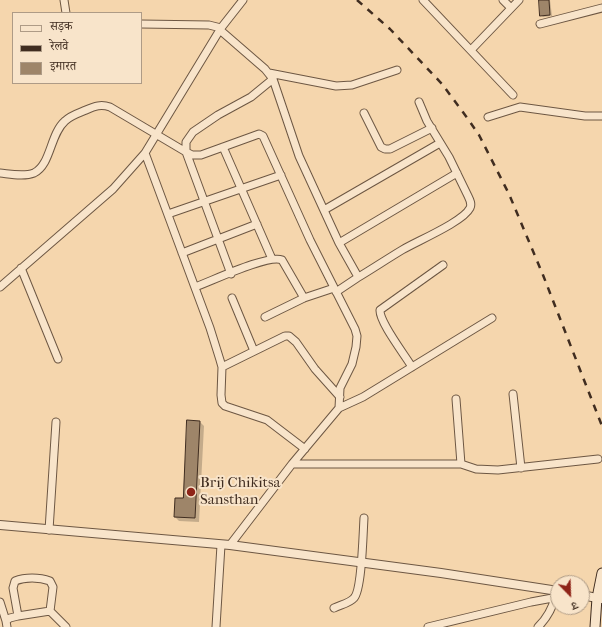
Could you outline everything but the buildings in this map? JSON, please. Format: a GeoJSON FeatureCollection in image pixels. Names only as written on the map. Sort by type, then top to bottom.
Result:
{"type":"FeatureCollection","features":[{"type":"Feature","properties":{"kind":"main road"},"geometry":{"type":"LineString","coordinates":[[595,626],[602,573]]}},
{"type":"Feature","properties":{"kind":"street"},"geometry":{"type":"LineString","coordinates":[[64,0],[66,12]]}},
{"type":"Feature","properties":{"kind":"street"},"geometry":{"type":"LineString","coordinates":[[0,286],[113,189],[145,153],[221,29],[242,0]]}},
{"type":"Feature","properties":{"kind":"street"},"geometry":{"type":"LineString","coordinates":[[423,0],[513,95]]}},
{"type":"Feature","properties":{"kind":"street"},"geometry":{"type":"LineString","coordinates":[[503,0],[511,8]]}},
{"type":"Feature","properties":{"kind":"street"},"geometry":{"type":"LineString","coordinates":[[471,50],[519,0]]}},
{"type":"Feature","properties":{"kind":"street"},"geometry":{"type":"LineString","coordinates":[[540,24],[602,8]]}},
{"type":"Feature","properties":{"kind":"street"},"geometry":{"type":"LineString","coordinates":[[142,24],[209,26],[221,29],[271,76],[299,156],[339,243],[356,273],[357,278]]}},
{"type":"Feature","properties":{"kind":"street"},"geometry":{"type":"LineString","coordinates":[[271,76],[336,86],[352,85],[397,70]]}},
{"type":"Feature","properties":{"kind":"street"},"geometry":{"type":"LineString","coordinates":[[231,274],[186,152],[186,142],[193,132],[218,115],[251,97],[271,76]]}},
{"type":"Feature","properties":{"kind":"street"},"geometry":{"type":"LineString","coordinates":[[265,317],[304,298],[335,290],[458,219],[471,207],[471,202],[457,173],[419,102]]}},
{"type":"Feature","properties":{"kind":"street"},"geometry":{"type":"LineString","coordinates":[[0,173],[28,175],[40,168],[44,162],[57,130],[64,122],[72,116],[96,106],[104,105],[110,107],[192,155],[201,155],[259,134],[263,136],[310,240],[355,329],[357,336],[352,364],[340,388],[339,408]]}},
{"type":"Feature","properties":{"kind":"street"},"geometry":{"type":"LineString","coordinates":[[488,117],[520,107],[585,116],[602,116]]}},
{"type":"Feature","properties":{"kind":"street"},"geometry":{"type":"LineString","coordinates":[[364,113],[381,147],[385,149],[390,149],[432,128]]}},
{"type":"Feature","properties":{"kind":"street"},"geometry":{"type":"LineString","coordinates":[[324,210],[440,143]]}},
{"type":"Feature","properties":{"kind":"street"},"geometry":{"type":"LineString","coordinates":[[223,147],[272,259]]}},
{"type":"Feature","properties":{"kind":"street"},"geometry":{"type":"LineString","coordinates":[[145,153],[210,328],[222,367],[222,403],[225,406],[267,420],[304,449]]}},
{"type":"Feature","properties":{"kind":"street"},"geometry":{"type":"LineString","coordinates":[[339,243],[457,173]]}},
{"type":"Feature","properties":{"kind":"street"},"geometry":{"type":"LineString","coordinates":[[168,214],[281,174]]}},
{"type":"Feature","properties":{"kind":"street"},"geometry":{"type":"LineString","coordinates":[[182,253],[257,224]]}},
{"type":"Feature","properties":{"kind":"street"},"geometry":{"type":"LineString","coordinates":[[195,287],[261,261],[278,258],[282,260],[304,298]]}},
{"type":"Feature","properties":{"kind":"street"},"geometry":{"type":"LineString","coordinates":[[412,367],[383,322],[379,312],[443,265]]}},
{"type":"Feature","properties":{"kind":"street"},"geometry":{"type":"LineString","coordinates":[[21,268],[58,359]]}},
{"type":"Feature","properties":{"kind":"street"},"geometry":{"type":"LineString","coordinates":[[232,298],[254,351]]}},
{"type":"Feature","properties":{"kind":"street"},"geometry":{"type":"LineString","coordinates":[[230,545],[292,464],[339,408],[363,397],[492,318]]}},
{"type":"Feature","properties":{"kind":"street"},"geometry":{"type":"LineString","coordinates":[[222,367],[285,336],[289,336],[315,369],[340,397]]}},
{"type":"Feature","properties":{"kind":"street"},"geometry":{"type":"LineString","coordinates":[[513,394],[521,468]]}},
{"type":"Feature","properties":{"kind":"street"},"geometry":{"type":"LineString","coordinates":[[456,399],[461,464]]}},
{"type":"Feature","properties":{"kind":"street"},"geometry":{"type":"LineString","coordinates":[[49,530],[56,422]]}},
{"type":"Feature","properties":{"kind":"street"},"geometry":{"type":"LineString","coordinates":[[292,464],[461,464],[476,469],[498,470],[598,459]]}},
{"type":"Feature","properties":{"kind":"street"},"geometry":{"type":"LineString","coordinates":[[334,608],[351,601],[357,594],[364,518]]}},
{"type":"Feature","properties":{"kind":"street"},"geometry":{"type":"LineString","coordinates":[[0,525],[230,545],[361,563],[550,594]]}},
{"type":"Feature","properties":{"kind":"street"},"geometry":{"type":"LineString","coordinates":[[216,627],[221,545]]}},
{"type":"Feature","properties":{"kind":"street"},"geometry":{"type":"LineString","coordinates":[[18,616],[12,588],[15,581],[20,579],[42,578],[50,581],[53,587],[50,611]]}},
{"type":"Feature","properties":{"kind":"street"},"geometry":{"type":"LineString","coordinates":[[433,626],[550,597]]}},
{"type":"Feature","properties":{"kind":"street"},"geometry":{"type":"LineString","coordinates":[[0,602],[7,624]]}},
{"type":"Feature","properties":{"kind":"street"},"geometry":{"type":"LineString","coordinates":[[7,624],[10,618],[50,611]]}},
{"type":"Feature","properties":{"kind":"street"},"geometry":{"type":"LineString","coordinates":[[50,611],[66,627]]}},
{"type":"Feature","properties":{"kind":"street"},"geometry":{"type":"LineString","coordinates":[[538,627],[550,613]]}},
{"type":"Feature","properties":{"kind":"railway"},"geometry":{"type":"LineString","coordinates":[[357,0],[390,29],[442,84],[479,135],[509,194],[543,275],[602,426]]}},
{"type":"Feature","properties":{"kind":"place","name":"Brij Chikitsa Sansthan"},"geometry":{"type":"Point","coordinates":[191,492]}}]}
